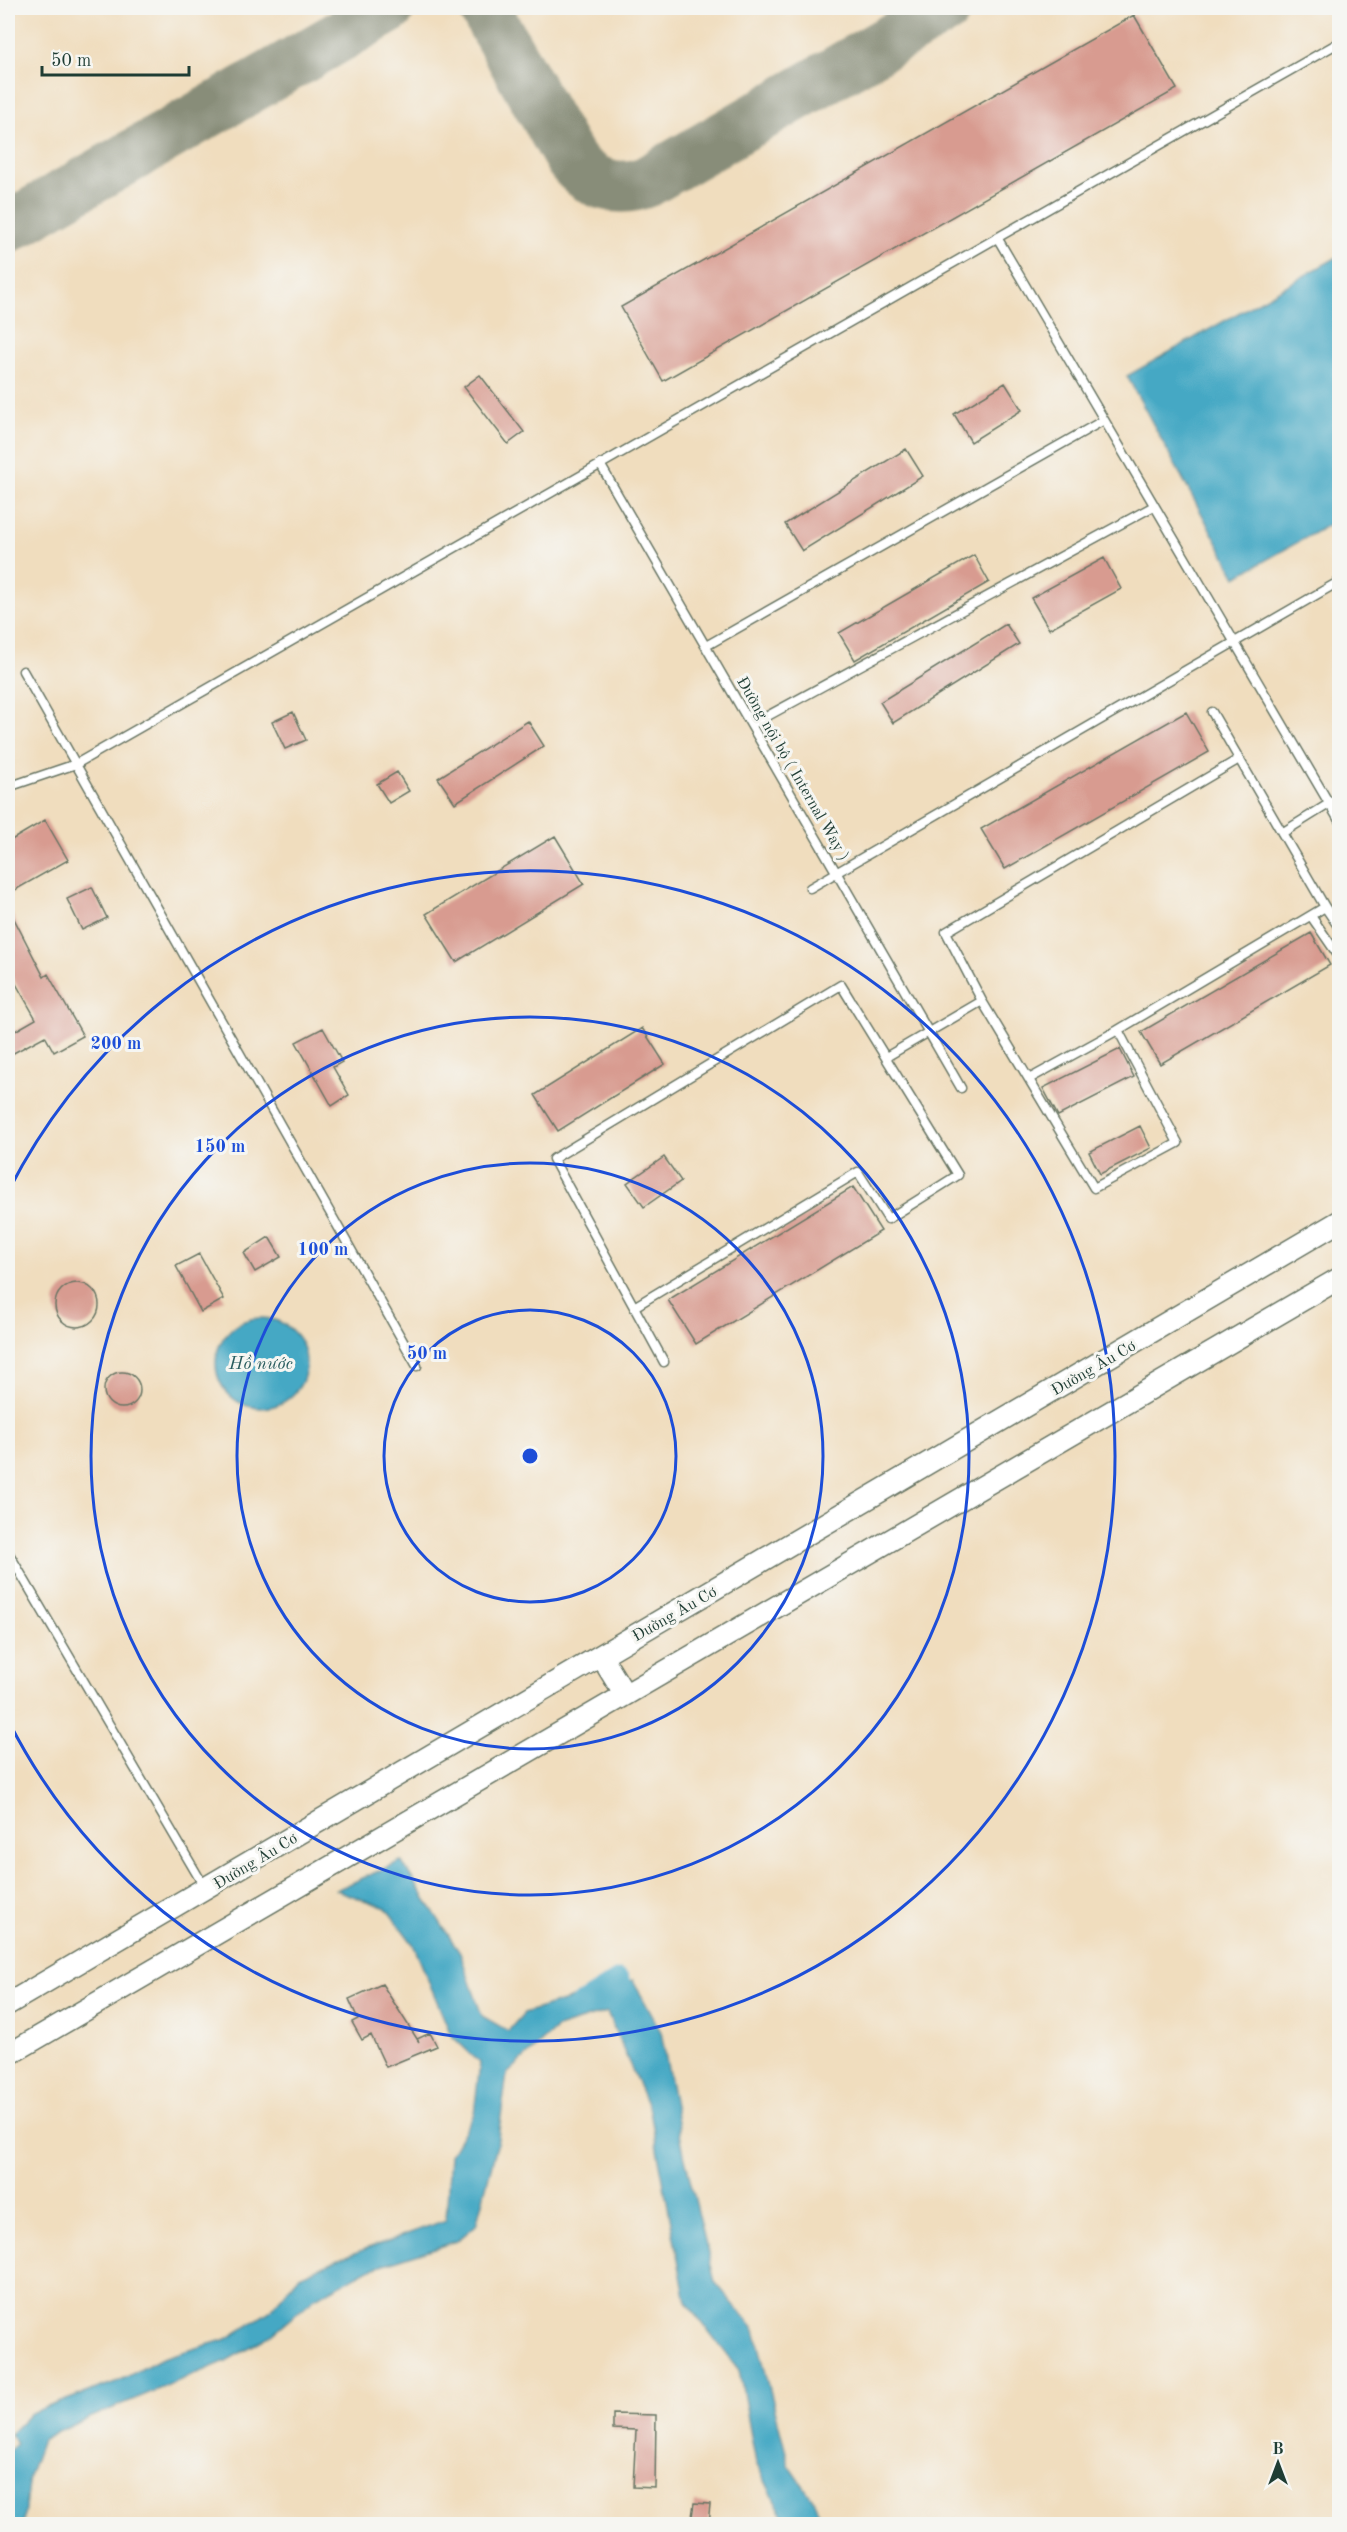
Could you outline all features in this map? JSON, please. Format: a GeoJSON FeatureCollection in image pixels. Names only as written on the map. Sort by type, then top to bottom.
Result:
{"type":"FeatureCollection","features":[{"type":"Feature","properties":{"kind":"street","name":"Đường Âu Cơ"},"geometry":{"type":"LineString","coordinates":[[8,2004],[1340,1221]]}},
{"type":"Feature","properties":{"kind":"street"},"geometry":{"type":"LineString","coordinates":[[8,2055],[1340,1278]]}},
{"type":"Feature","properties":{"kind":"street"},"geometry":{"type":"LineString","coordinates":[[601,1656],[625,1695]]}},
{"type":"Feature","properties":{"kind":"lane"},"geometry":{"type":"LineString","coordinates":[[8,787],[76,764],[1340,42]]}},
{"type":"Feature","properties":{"kind":"lane"},"geometry":{"type":"LineString","coordinates":[[998,239],[1340,822]]}},
{"type":"Feature","properties":{"kind":"lane"},"geometry":{"type":"LineString","coordinates":[[706,646],[1104,420]]}},
{"type":"Feature","properties":{"kind":"lane","name":"Đường nội bộ ( Internal Way )"},"geometry":{"type":"LineString","coordinates":[[600,464],[961,1088]]}},
{"type":"Feature","properties":{"kind":"lane"},"geometry":{"type":"LineString","coordinates":[[751,725],[1154,506]]}},
{"type":"Feature","properties":{"kind":"lane"},"geometry":{"type":"LineString","coordinates":[[810,888],[1340,581]]}},
{"type":"Feature","properties":{"kind":"lane"},"geometry":{"type":"LineString","coordinates":[[23,671],[417,1366]]}},
{"type":"Feature","properties":{"kind":"lane"},"geometry":{"type":"LineString","coordinates":[[1212,712],[1340,929]]}},
{"type":"Feature","properties":{"kind":"lane"},"geometry":{"type":"LineString","coordinates":[[1118,1030],[1178,1143],[1094,1188],[982,1000],[946,932],[1239,759]]}},
{"type":"Feature","properties":{"kind":"lane"},"geometry":{"type":"LineString","coordinates":[[1282,833],[1340,797]]}},
{"type":"Feature","properties":{"kind":"lane"},"geometry":{"type":"LineString","coordinates":[[1029,1079],[1118,1030],[1325,907]]}},
{"type":"Feature","properties":{"kind":"lane"},"geometry":{"type":"LineString","coordinates":[[1311,916],[1340,958]]}},
{"type":"Feature","properties":{"kind":"lane"},"geometry":{"type":"LineString","coordinates":[[634,1307],[858,1172],[888,1219],[958,1175],[841,985],[553,1159],[664,1362]]}},
{"type":"Feature","properties":{"kind":"lane"},"geometry":{"type":"LineString","coordinates":[[885,1057],[982,1000]]}},
{"type":"Feature","properties":{"kind":"lane"},"geometry":{"type":"LineString","coordinates":[[8,1552],[206,1889]]}},
{"type":"Feature","properties":{"kind":"water"},"geometry":{"type":"Polygon","coordinates":[[[1339,256],[1339,519],[1236,577],[1127,376],[1339,256]]]}},
{"type":"Feature","properties":{"kind":"water","name":"Hồ nước"},"geometry":{"type":"Polygon","coordinates":[[[261,1318],[278,1321],[293,1331],[303,1346],[306,1363],[303,1380],[293,1395],[278,1405],[261,1408],[244,1405],[229,1395],[219,1380],[216,1363],[219,1346],[229,1331],[244,1321],[261,1318]]]}},
{"type":"Feature","properties":{"kind":"water"},"geometry":{"type":"Polygon","coordinates":[[[401,1861],[460,1953],[482,2016],[508,2031],[524,2013],[633,1980],[661,2032],[684,2154],[715,2282],[755,2330],[789,2465],[813,2500],[825,2524],[787,2524],[756,2463],[739,2370],[686,2302],[650,2111],[607,2012],[557,2028],[507,2074],[497,2145],[476,2225],[457,2241],[369,2269],[315,2298],[271,2335],[226,2361],[58,2431],[42,2440],[29,2476],[23,2524],[8,2524],[8,2451],[17,2444],[10,2434],[31,2413],[121,2380],[162,2358],[227,2339],[270,2311],[299,2276],[346,2256],[446,2220],[450,2155],[474,2114],[480,2063],[451,2035],[413,1944],[386,1908],[336,1890],[401,1861]]]}},
{"type":"Feature","properties":{"kind":"building"},"geometry":{"type":"Polygon","coordinates":[[[1134,15],[1177,89],[663,381],[621,307],[1134,15]]]}},
{"type":"Feature","properties":{"kind":"building"},"geometry":{"type":"Polygon","coordinates":[[[480,375],[524,432],[508,444],[464,387],[480,375]]]}},
{"type":"Feature","properties":{"kind":"building"},"geometry":{"type":"Polygon","coordinates":[[[1005,383],[1022,410],[971,442],[954,414],[1005,383]]]}},
{"type":"Feature","properties":{"kind":"building"},"geometry":{"type":"Polygon","coordinates":[[[906,449],[923,476],[802,551],[785,524],[906,449]]]}},
{"type":"Feature","properties":{"kind":"building"},"geometry":{"type":"Polygon","coordinates":[[[974,555],[989,582],[855,660],[839,633],[974,555]]]}},
{"type":"Feature","properties":{"kind":"building"},"geometry":{"type":"Polygon","coordinates":[[[1104,558],[1121,589],[1049,629],[1031,598],[1104,558]]]}},
{"type":"Feature","properties":{"kind":"building"},"geometry":{"type":"Polygon","coordinates":[[[1006,624],[1019,644],[893,723],[880,702],[1006,624]]]}},
{"type":"Feature","properties":{"kind":"building"},"geometry":{"type":"Polygon","coordinates":[[[293,712],[306,740],[285,749],[272,722],[293,712]]]}},
{"type":"Feature","properties":{"kind":"building"},"geometry":{"type":"Polygon","coordinates":[[[1186,712],[1209,752],[1005,869],[981,829],[1186,712]]]}},
{"type":"Feature","properties":{"kind":"building"},"geometry":{"type":"Polygon","coordinates":[[[528,721],[544,746],[455,803],[438,778],[528,721]]]}},
{"type":"Feature","properties":{"kind":"building"},"geometry":{"type":"Polygon","coordinates":[[[397,772],[409,791],[389,803],[377,784],[397,772]]]}},
{"type":"Feature","properties":{"kind":"building"},"geometry":{"type":"Polygon","coordinates":[[[45,820],[68,860],[8,894],[8,842],[45,820]]]}},
{"type":"Feature","properties":{"kind":"building"},"geometry":{"type":"Polygon","coordinates":[[[555,836],[584,884],[456,962],[426,914],[555,836]]]}},
{"type":"Feature","properties":{"kind":"building"},"geometry":{"type":"Polygon","coordinates":[[[92,887],[107,918],[82,930],[67,899],[92,887]]]}},
{"type":"Feature","properties":{"kind":"building"},"geometry":{"type":"Polygon","coordinates":[[[8,907],[44,977],[48,974],[83,1036],[54,1052],[45,1036],[8,1056],[8,1035],[36,1019],[12,977],[8,979],[8,907]]]}},
{"type":"Feature","properties":{"kind":"building"},"geometry":{"type":"Polygon","coordinates":[[[1311,933],[1330,965],[1160,1064],[1141,1032],[1311,933]]]}},
{"type":"Feature","properties":{"kind":"building"},"geometry":{"type":"Polygon","coordinates":[[[323,1028],[342,1062],[333,1067],[349,1095],[332,1106],[296,1042],[323,1028]]]}},
{"type":"Feature","properties":{"kind":"building"},"geometry":{"type":"Polygon","coordinates":[[[642,1028],[665,1064],[558,1131],[535,1095],[642,1028]]]}},
{"type":"Feature","properties":{"kind":"building"},"geometry":{"type":"Polygon","coordinates":[[[1120,1049],[1134,1077],[1058,1116],[1043,1088],[1120,1049]]]}},
{"type":"Feature","properties":{"kind":"building"},"geometry":{"type":"Polygon","coordinates":[[[1140,1126],[1151,1148],[1100,1174],[1089,1152],[1140,1126]]]}},
{"type":"Feature","properties":{"kind":"building"},"geometry":{"type":"Polygon","coordinates":[[[664,1157],[681,1181],[644,1207],[627,1183],[664,1157]]]}},
{"type":"Feature","properties":{"kind":"building"},"geometry":{"type":"Polygon","coordinates":[[[853,1187],[881,1231],[696,1344],[668,1300],[853,1187]]]}},
{"type":"Feature","properties":{"kind":"building"},"geometry":{"type":"Polygon","coordinates":[[[269,1237],[281,1257],[255,1272],[244,1253],[269,1237]]]}},
{"type":"Feature","properties":{"kind":"building"},"geometry":{"type":"Polygon","coordinates":[[[199,1254],[224,1299],[201,1312],[176,1266],[199,1254]]]}},
{"type":"Feature","properties":{"kind":"building"},"geometry":{"type":"Polygon","coordinates":[[[77,1283],[92,1290],[99,1305],[92,1320],[77,1327],[62,1320],[55,1305],[62,1290],[77,1283]]]}},
{"type":"Feature","properties":{"kind":"building"},"geometry":{"type":"Polygon","coordinates":[[[122,1372],[135,1377],[140,1390],[135,1403],[122,1408],[109,1403],[104,1390],[109,1377],[122,1372]]]}},
{"type":"Feature","properties":{"kind":"building"},"geometry":{"type":"Polygon","coordinates":[[[382,1984],[417,2039],[430,2033],[437,2046],[386,2067],[371,2035],[362,2040],[352,2022],[358,2019],[349,1999],[382,1984]]]}},
{"type":"Feature","properties":{"kind":"building"},"geometry":{"type":"Polygon","coordinates":[[[613,2414],[656,2415],[655,2488],[633,2487],[636,2430],[613,2429],[613,2414]]]}},
{"type":"Feature","properties":{"kind":"building"},"geometry":{"type":"Polygon","coordinates":[[[694,2503],[710,2504],[708,2524],[691,2524],[694,2503]]]}},
{"type":"Feature","properties":{"kind":"waterway"},"geometry":{"type":"LineString","coordinates":[[582,2003],[619,1980],[627,2010]]}},
{"type":"Feature","properties":{"kind":"taxiway"},"geometry":{"type":"LineString","coordinates":[[8,227],[389,8]]}},
{"type":"Feature","properties":{"kind":"taxiway"},"geometry":{"type":"LineString","coordinates":[[484,8],[570,159],[586,175],[595,180],[626,187],[648,181],[946,8]]}}]}
